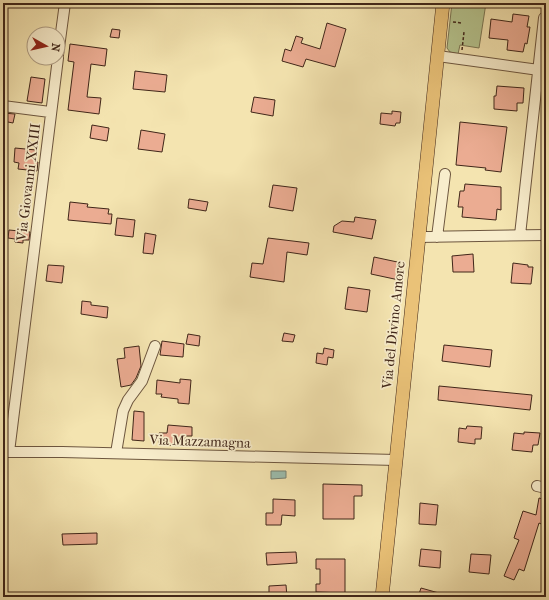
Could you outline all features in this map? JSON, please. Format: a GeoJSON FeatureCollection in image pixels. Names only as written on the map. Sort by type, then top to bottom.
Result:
{"type":"FeatureCollection","features":[{"type":"Feature","properties":{"kind":"main road","name":"Via del Divino Amore"},"geometry":{"type":"LineString","coordinates":[[382,597],[443,3]]}},
{"type":"Feature","properties":{"kind":"street","name":"Via Giovanni XXIII"},"geometry":{"type":"LineString","coordinates":[[62,26],[65,3]]}},
{"type":"Feature","properties":{"kind":"street"},"geometry":{"type":"LineString","coordinates":[[520,235],[542,71],[544,18],[546,18]]}},
{"type":"Feature","properties":{"kind":"street"},"geometry":{"type":"LineString","coordinates":[[438,56],[542,71]]}},
{"type":"Feature","properties":{"kind":"street","name":"Via Giovanni XXIII"},"geometry":{"type":"LineString","coordinates":[[6,452],[57,66]]}},
{"type":"Feature","properties":{"kind":"street"},"geometry":{"type":"LineString","coordinates":[[3,106],[50,112]]}},
{"type":"Feature","properties":{"kind":"street"},"geometry":{"type":"LineString","coordinates":[[437,237],[445,174]]}},
{"type":"Feature","properties":{"kind":"street"},"geometry":{"type":"LineString","coordinates":[[418,237],[546,235]]}},
{"type":"Feature","properties":{"kind":"street"},"geometry":{"type":"LineString","coordinates":[[116,453],[123,411],[128,400],[144,377],[155,346]]}},
{"type":"Feature","properties":{"kind":"street","name":"Via Mazzamagna"},"geometry":{"type":"LineString","coordinates":[[6,452],[116,453],[396,460]]}},
{"type":"Feature","properties":{"kind":"path"},"geometry":{"type":"LineString","coordinates":[[460,60],[464,32]]}},
{"type":"Feature","properties":{"kind":"green space"},"geometry":{"type":"Polygon","coordinates":[[[452,3],[486,3],[479,48],[460,45],[458,54],[450,52],[447,48],[452,3]]]}},
{"type":"Feature","properties":{"kind":"shaded area"},"geometry":{"type":"Polygon","coordinates":[[[271,471],[286,471],[286,478],[271,479],[271,471]]]}},
{"type":"Feature","properties":{"kind":"building"},"geometry":{"type":"Polygon","coordinates":[[[513,14],[529,16],[527,27],[530,27],[527,44],[525,43],[523,52],[507,50],[508,40],[489,38],[491,19],[512,22],[513,14]]]}},
{"type":"Feature","properties":{"kind":"building"},"geometry":{"type":"Polygon","coordinates":[[[327,23],[346,29],[335,67],[306,59],[303,67],[282,61],[285,49],[291,51],[296,36],[303,38],[301,43],[320,49],[327,23]]]}},
{"type":"Feature","properties":{"kind":"building"},"geometry":{"type":"Polygon","coordinates":[[[112,29],[120,30],[119,38],[110,37],[112,29]]]}},
{"type":"Feature","properties":{"kind":"building"},"geometry":{"type":"Polygon","coordinates":[[[70,44],[107,49],[105,66],[91,64],[87,97],[101,98],[99,114],[68,110],[74,62],[68,61],[70,44]]]}},
{"type":"Feature","properties":{"kind":"building"},"geometry":{"type":"Polygon","coordinates":[[[135,71],[167,75],[165,92],[133,89],[135,71]]]}},
{"type":"Feature","properties":{"kind":"building"},"geometry":{"type":"Polygon","coordinates":[[[31,77],[45,79],[42,103],[27,101],[31,77]]]}},
{"type":"Feature","properties":{"kind":"building"},"geometry":{"type":"Polygon","coordinates":[[[497,86],[524,88],[523,103],[517,103],[517,111],[494,109],[494,96],[496,96],[497,86]]]}},
{"type":"Feature","properties":{"kind":"building"},"geometry":{"type":"Polygon","coordinates":[[[254,97],[275,100],[273,116],[251,112],[254,97]]]}},
{"type":"Feature","properties":{"kind":"building"},"geometry":{"type":"Polygon","coordinates":[[[392,111],[401,112],[400,123],[396,123],[395,126],[380,124],[381,113],[392,114],[392,111]]]}},
{"type":"Feature","properties":{"kind":"building"},"geometry":{"type":"Polygon","coordinates":[[[3,113],[15,114],[13,123],[3,121],[3,113]]]}},
{"type":"Feature","properties":{"kind":"building"},"geometry":{"type":"Polygon","coordinates":[[[460,122],[507,127],[501,172],[485,170],[486,168],[456,165],[460,122]]]}},
{"type":"Feature","properties":{"kind":"building"},"geometry":{"type":"Polygon","coordinates":[[[92,125],[109,128],[107,141],[90,138],[92,125]]]}},
{"type":"Feature","properties":{"kind":"building"},"geometry":{"type":"Polygon","coordinates":[[[141,130],[165,134],[162,152],[138,149],[141,130]]]}},
{"type":"Feature","properties":{"kind":"building"},"geometry":{"type":"Polygon","coordinates":[[[15,148],[36,150],[35,162],[38,162],[37,171],[18,169],[19,163],[14,162],[15,148]]]}},
{"type":"Feature","properties":{"kind":"building"},"geometry":{"type":"Polygon","coordinates":[[[465,184],[501,187],[501,210],[497,209],[496,220],[462,217],[463,207],[458,207],[460,191],[464,191],[465,184]]]}},
{"type":"Feature","properties":{"kind":"building"},"geometry":{"type":"Polygon","coordinates":[[[273,185],[297,188],[293,211],[269,207],[273,185]]]}},
{"type":"Feature","properties":{"kind":"building"},"geometry":{"type":"Polygon","coordinates":[[[189,199],[208,202],[206,211],[188,208],[189,199]]]}},
{"type":"Feature","properties":{"kind":"building"},"geometry":{"type":"Polygon","coordinates":[[[70,202],[88,204],[87,207],[109,209],[108,214],[112,214],[111,224],[68,220],[70,202]]]}},
{"type":"Feature","properties":{"kind":"building"},"geometry":{"type":"Polygon","coordinates":[[[355,217],[376,220],[372,239],[333,232],[334,226],[342,221],[354,222],[355,217]]]}},
{"type":"Feature","properties":{"kind":"building"},"geometry":{"type":"Polygon","coordinates":[[[117,218],[135,220],[133,237],[115,235],[117,218]]]}},
{"type":"Feature","properties":{"kind":"building"},"geometry":{"type":"Polygon","coordinates":[[[9,230],[30,232],[29,240],[23,240],[23,243],[15,242],[15,239],[8,238],[9,230]]]}},
{"type":"Feature","properties":{"kind":"building"},"geometry":{"type":"Polygon","coordinates":[[[145,233],[156,235],[153,254],[143,253],[145,233]]]}},
{"type":"Feature","properties":{"kind":"building"},"geometry":{"type":"Polygon","coordinates":[[[268,238],[309,243],[307,255],[287,252],[284,282],[250,277],[252,263],[263,264],[268,238]]]}},
{"type":"Feature","properties":{"kind":"building"},"geometry":{"type":"Polygon","coordinates":[[[473,254],[474,272],[453,272],[452,256],[473,254]]]}},
{"type":"Feature","properties":{"kind":"building"},"geometry":{"type":"Polygon","coordinates":[[[374,257],[402,263],[399,280],[371,274],[374,257]]]}},
{"type":"Feature","properties":{"kind":"building"},"geometry":{"type":"Polygon","coordinates":[[[513,263],[533,267],[531,284],[511,283],[513,263]]]}},
{"type":"Feature","properties":{"kind":"building"},"geometry":{"type":"Polygon","coordinates":[[[48,265],[64,266],[62,283],[46,281],[48,265]]]}},
{"type":"Feature","properties":{"kind":"building"},"geometry":{"type":"Polygon","coordinates":[[[348,287],[370,290],[367,312],[345,309],[348,287]]]}},
{"type":"Feature","properties":{"kind":"building"},"geometry":{"type":"Polygon","coordinates":[[[82,301],[91,302],[91,305],[108,307],[107,318],[81,314],[82,301]]]}},
{"type":"Feature","properties":{"kind":"building"},"geometry":{"type":"Polygon","coordinates":[[[284,333],[295,335],[293,342],[282,341],[284,333]]]}},
{"type":"Feature","properties":{"kind":"building"},"geometry":{"type":"Polygon","coordinates":[[[188,334],[200,336],[199,346],[186,344],[188,334]]]}},
{"type":"Feature","properties":{"kind":"building"},"geometry":{"type":"Polygon","coordinates":[[[162,341],[184,344],[183,357],[160,355],[162,341]]]}},
{"type":"Feature","properties":{"kind":"building"},"geometry":{"type":"Polygon","coordinates":[[[444,345],[492,350],[490,367],[442,361],[444,345]]]}},
{"type":"Feature","properties":{"kind":"building"},"geometry":{"type":"Polygon","coordinates":[[[139,346],[141,366],[136,378],[131,385],[121,387],[117,359],[125,358],[124,348],[139,346]]]}},
{"type":"Feature","properties":{"kind":"building"},"geometry":{"type":"Polygon","coordinates":[[[324,348],[334,350],[333,358],[328,357],[327,365],[316,363],[317,353],[323,354],[324,348]]]}},
{"type":"Feature","properties":{"kind":"building"},"geometry":{"type":"Polygon","coordinates":[[[180,379],[191,380],[189,404],[178,403],[178,399],[161,397],[162,394],[156,394],[157,380],[180,383],[180,379]]]}},
{"type":"Feature","properties":{"kind":"building"},"geometry":{"type":"Polygon","coordinates":[[[439,386],[532,395],[530,410],[438,400],[439,386]]]}},
{"type":"Feature","properties":{"kind":"building"},"geometry":{"type":"Polygon","coordinates":[[[134,411],[144,412],[144,441],[132,440],[134,411]]]}},
{"type":"Feature","properties":{"kind":"building"},"geometry":{"type":"Polygon","coordinates":[[[168,425],[192,427],[192,436],[185,436],[184,446],[159,445],[159,433],[167,433],[168,425]]]}},
{"type":"Feature","properties":{"kind":"building"},"geometry":{"type":"Polygon","coordinates":[[[467,426],[482,427],[481,439],[475,439],[475,444],[458,442],[459,428],[466,429],[467,426]]]}},
{"type":"Feature","properties":{"kind":"building"},"geometry":{"type":"Polygon","coordinates":[[[524,432],[540,433],[538,445],[533,445],[532,452],[512,450],[514,433],[524,434],[524,432]]]}},
{"type":"Feature","properties":{"kind":"building"},"geometry":{"type":"Polygon","coordinates":[[[323,484],[362,485],[362,496],[354,496],[354,519],[323,519],[323,484]]]}},
{"type":"Feature","properties":{"kind":"building"},"geometry":{"type":"Polygon","coordinates":[[[539,498],[546,500],[546,526],[539,523],[524,571],[519,569],[514,580],[504,576],[519,540],[514,538],[523,511],[536,515],[539,498]]]}},
{"type":"Feature","properties":{"kind":"building"},"geometry":{"type":"Polygon","coordinates":[[[273,499],[295,500],[295,516],[282,515],[281,525],[266,525],[266,513],[273,513],[273,499]]]}},
{"type":"Feature","properties":{"kind":"building"},"geometry":{"type":"Polygon","coordinates":[[[420,503],[438,505],[436,525],[419,524],[420,503]]]}},
{"type":"Feature","properties":{"kind":"building"},"geometry":{"type":"Polygon","coordinates":[[[97,533],[97,544],[63,545],[62,534],[97,533]]]}},
{"type":"Feature","properties":{"kind":"building"},"geometry":{"type":"Polygon","coordinates":[[[421,549],[441,551],[440,568],[419,566],[421,549]]]}},
{"type":"Feature","properties":{"kind":"building"},"geometry":{"type":"Polygon","coordinates":[[[296,552],[297,563],[267,565],[266,553],[296,552]]]}},
{"type":"Feature","properties":{"kind":"building"},"geometry":{"type":"Polygon","coordinates":[[[471,554],[491,555],[489,574],[469,572],[471,554]]]}},
{"type":"Feature","properties":{"kind":"building"},"geometry":{"type":"Polygon","coordinates":[[[316,559],[345,559],[345,593],[316,592],[316,584],[320,584],[320,569],[316,569],[316,559]]]}},
{"type":"Feature","properties":{"kind":"building"},"geometry":{"type":"Polygon","coordinates":[[[286,585],[287,597],[269,597],[269,586],[286,585]]]}},
{"type":"Feature","properties":{"kind":"building"},"geometry":{"type":"Polygon","coordinates":[[[421,588],[446,595],[446,597],[418,597],[421,588]]]}}]}
